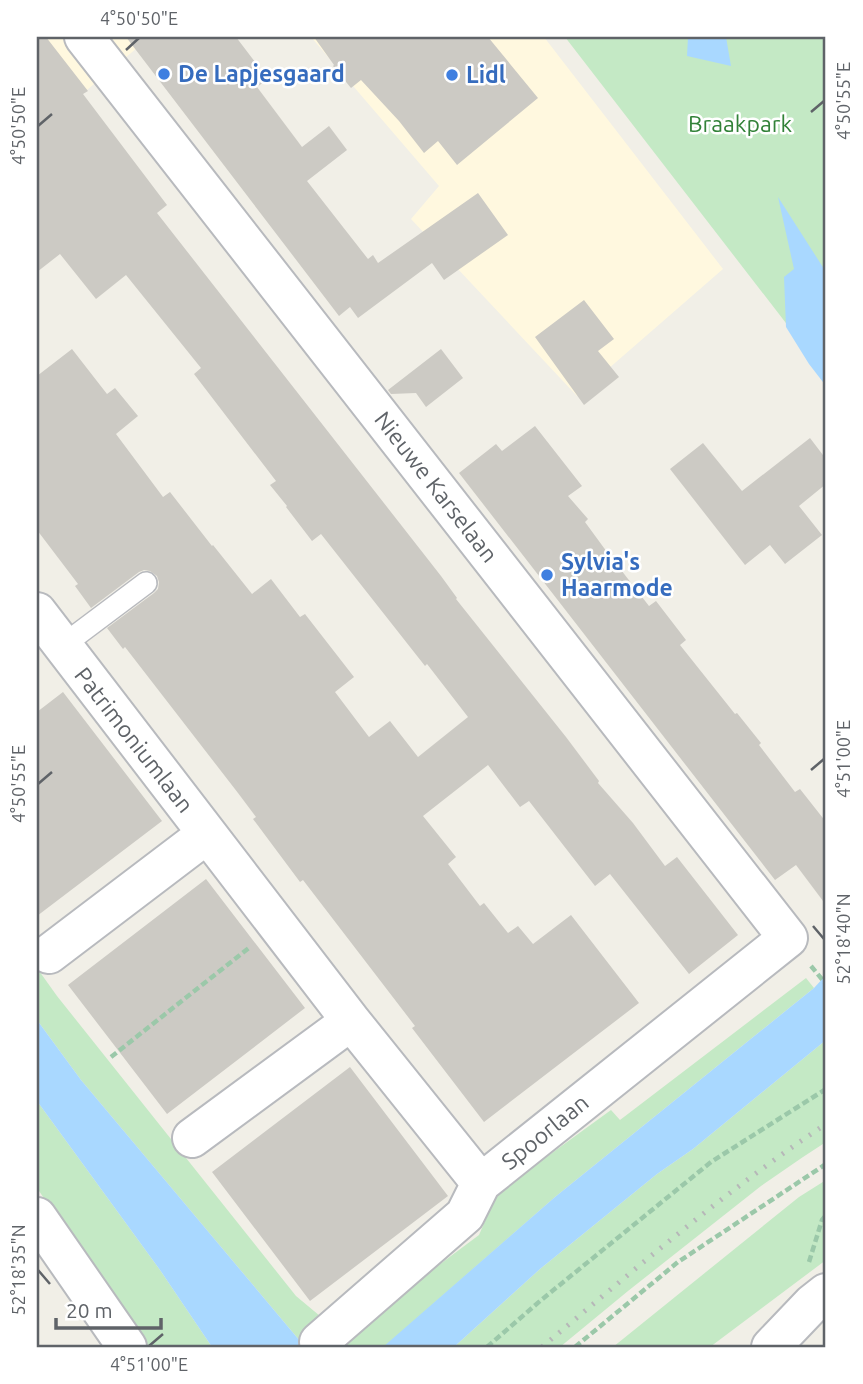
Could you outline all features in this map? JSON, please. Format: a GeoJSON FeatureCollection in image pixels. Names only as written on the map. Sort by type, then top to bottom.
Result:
{"type":"FeatureCollection","features":[{"type":"Feature","properties":{"kind":"street","name":"Nieuwe Karselaan"},"geometry":{"type":"LineString","coordinates":[[84,37],[799,952]]}},
{"type":"Feature","properties":{"kind":"street","name":"Patrimoniumlaan"},"geometry":{"type":"LineString","coordinates":[[37,612],[49,655],[207,834],[351,1021],[481,1183]]}},
{"type":"Feature","properties":{"kind":"street","name":"Patrimoniumlaan"},"geometry":{"type":"LineString","coordinates":[[49,954],[207,834]]}},
{"type":"Feature","properties":{"kind":"street","name":"Spoorlaan"},"geometry":{"type":"LineString","coordinates":[[319,1342],[465,1215],[481,1183],[799,952]]}},
{"type":"Feature","properties":{"kind":"street"},"geometry":{"type":"LineString","coordinates":[[192,1138],[351,1021]]}},
{"type":"Feature","properties":{"kind":"street"},"geometry":{"type":"LineString","coordinates":[[37,1217],[127,1347]]}},
{"type":"Feature","properties":{"kind":"street"},"geometry":{"type":"LineString","coordinates":[[771,1347],[811,1304],[826,1293]]}},
{"type":"Feature","properties":{"kind":"lane"},"geometry":{"type":"LineString","coordinates":[[49,655],[146,583]]}},
{"type":"Feature","properties":{"kind":"path"},"geometry":{"type":"LineString","coordinates":[[111,1057],[278,926]]}},
{"type":"Feature","properties":{"kind":"path"},"geometry":{"type":"LineString","coordinates":[[799,952],[826,984]]}},
{"type":"Feature","properties":{"kind":"path"},"geometry":{"type":"LineString","coordinates":[[487,1347],[711,1162],[826,1089]]}},
{"type":"Feature","properties":{"kind":"path"},"geometry":{"type":"LineString","coordinates":[[575,1347],[678,1262],[826,1164]]}},
{"type":"Feature","properties":{"kind":"shaded area"},"geometry":{"type":"Polygon","coordinates":[[[37,37],[150,37],[37,132],[37,37]]]}},
{"type":"Feature","properties":{"kind":"shaded area"},"geometry":{"type":"Polygon","coordinates":[[[311,37],[544,37],[723,269],[577,396],[411,219],[439,186],[311,37]]]}},
{"type":"Feature","properties":{"kind":"green space","name":"Braakpark"},"geometry":{"type":"Polygon","coordinates":[[[565,37],[826,37],[826,375],[565,37]]]}},
{"type":"Feature","properties":{"kind":"green space"},"geometry":{"type":"Polygon","coordinates":[[[37,968],[296,1296],[344,1336],[479,1235],[497,1193],[611,1110],[620,1120],[806,978],[814,988],[555,1197],[384,1347],[305,1347],[81,1080],[37,1020],[37,968]]]}},
{"type":"Feature","properties":{"kind":"green space"},"geometry":{"type":"Polygon","coordinates":[[[826,1040],[826,1142],[761,1186],[560,1347],[454,1347],[540,1269],[826,1040]]]}},
{"type":"Feature","properties":{"kind":"green space"},"geometry":{"type":"Polygon","coordinates":[[[37,1101],[160,1270],[212,1347],[145,1347],[37,1188],[37,1101]]]}},
{"type":"Feature","properties":{"kind":"green space"},"geometry":{"type":"Polygon","coordinates":[[[826,1180],[826,1260],[710,1347],[613,1347],[799,1197],[826,1180]]]}},
{"type":"Feature","properties":{"kind":"water"},"geometry":{"type":"Polygon","coordinates":[[[688,37],[726,37],[731,66],[687,56],[688,37]]]}},
{"type":"Feature","properties":{"kind":"water"},"geometry":{"type":"Polygon","coordinates":[[[778,197],[826,272],[826,386],[786,327],[784,277],[794,269],[778,197]]]}},
{"type":"Feature","properties":{"kind":"water"},"geometry":{"type":"Polygon","coordinates":[[[826,975],[826,1040],[540,1269],[454,1347],[383,1347],[555,1197],[814,988],[826,975]]]}},
{"type":"Feature","properties":{"kind":"water"},"geometry":{"type":"Polygon","coordinates":[[[37,1020],[81,1080],[305,1347],[212,1347],[160,1270],[37,1101],[37,1020]]]}},
{"type":"Feature","properties":{"kind":"building"},"geometry":{"type":"Polygon","coordinates":[[[37,37],[46,37],[88,91],[83,94],[167,205],[157,213],[566,737],[598,783],[633,823],[665,866],[677,857],[738,935],[689,974],[610,874],[595,886],[529,801],[520,807],[488,765],[423,816],[456,857],[448,864],[480,906],[484,903],[508,933],[518,926],[533,944],[571,915],[639,1003],[484,1122],[412,1028],[415,1026],[303,880],[300,882],[253,819],[256,817],[238,793],[125,647],[123,649],[107,628],[158,589],[157,576],[150,571],[139,572],[91,608],[75,586],[78,584],[37,530],[37,376],[72,349],[107,394],[115,388],[138,416],[116,434],[163,497],[170,492],[252,594],[271,579],[300,617],[305,614],[354,677],[335,692],[369,737],[390,721],[418,757],[468,717],[321,534],[312,541],[270,485],[276,481],[194,374],[201,368],[126,275],[96,299],[60,254],[37,272],[37,37]]]}},
{"type":"Feature","properties":{"kind":"building"},"geometry":{"type":"Polygon","coordinates":[[[126,37],[236,37],[268,79],[257,87],[302,147],[329,126],[347,150],[307,181],[368,259],[373,255],[378,263],[478,193],[508,235],[444,280],[432,263],[358,318],[350,307],[339,316],[126,37]]]}},
{"type":"Feature","properties":{"kind":"building"},"geometry":{"type":"Polygon","coordinates":[[[314,37],[488,37],[538,98],[457,165],[438,141],[424,153],[361,80],[351,88],[314,37]]]}},
{"type":"Feature","properties":{"kind":"building"},"geometry":{"type":"Polygon","coordinates":[[[584,300],[614,339],[598,351],[619,377],[584,405],[535,337],[584,300]]]}},
{"type":"Feature","properties":{"kind":"building"},"geometry":{"type":"Polygon","coordinates":[[[441,349],[463,378],[426,407],[416,393],[391,394],[388,390],[441,349]]]}},
{"type":"Feature","properties":{"kind":"building"},"geometry":{"type":"Polygon","coordinates":[[[535,426],[582,486],[568,496],[588,519],[585,522],[604,548],[649,606],[656,601],[686,640],[680,645],[761,743],[759,745],[795,792],[800,789],[826,822],[826,905],[796,865],[775,880],[459,473],[496,444],[502,451],[535,426]]]}},
{"type":"Feature","properties":{"kind":"building"},"geometry":{"type":"Polygon","coordinates":[[[810,438],[826,459],[826,484],[799,506],[822,535],[785,564],[770,545],[745,565],[670,469],[703,443],[742,491],[810,438]]]}},
{"type":"Feature","properties":{"kind":"building"},"geometry":{"type":"Polygon","coordinates":[[[63,692],[162,821],[37,916],[37,712],[63,692]]]}},
{"type":"Feature","properties":{"kind":"building"},"geometry":{"type":"Polygon","coordinates":[[[206,879],[305,1008],[167,1114],[68,985],[206,879]]]}},
{"type":"Feature","properties":{"kind":"building"},"geometry":{"type":"Polygon","coordinates":[[[350,1067],[448,1196],[310,1301],[212,1172],[350,1067]]]}},
{"type":"Feature","properties":{"kind":"railway"},"geometry":{"type":"LineString","coordinates":[[542,1347],[716,1204],[826,1124]]}},
{"type":"Feature","properties":{"kind":"place","name":"De Lapjesgaard"},"geometry":{"type":"Point","coordinates":[164,74]}},
{"type":"Feature","properties":{"kind":"place","name":"Lidl"},"geometry":{"type":"Point","coordinates":[452,75]}},
{"type":"Feature","properties":{"kind":"place","name":"Sylvia's Haarmode"},"geometry":{"type":"Point","coordinates":[547,575]}}]}
